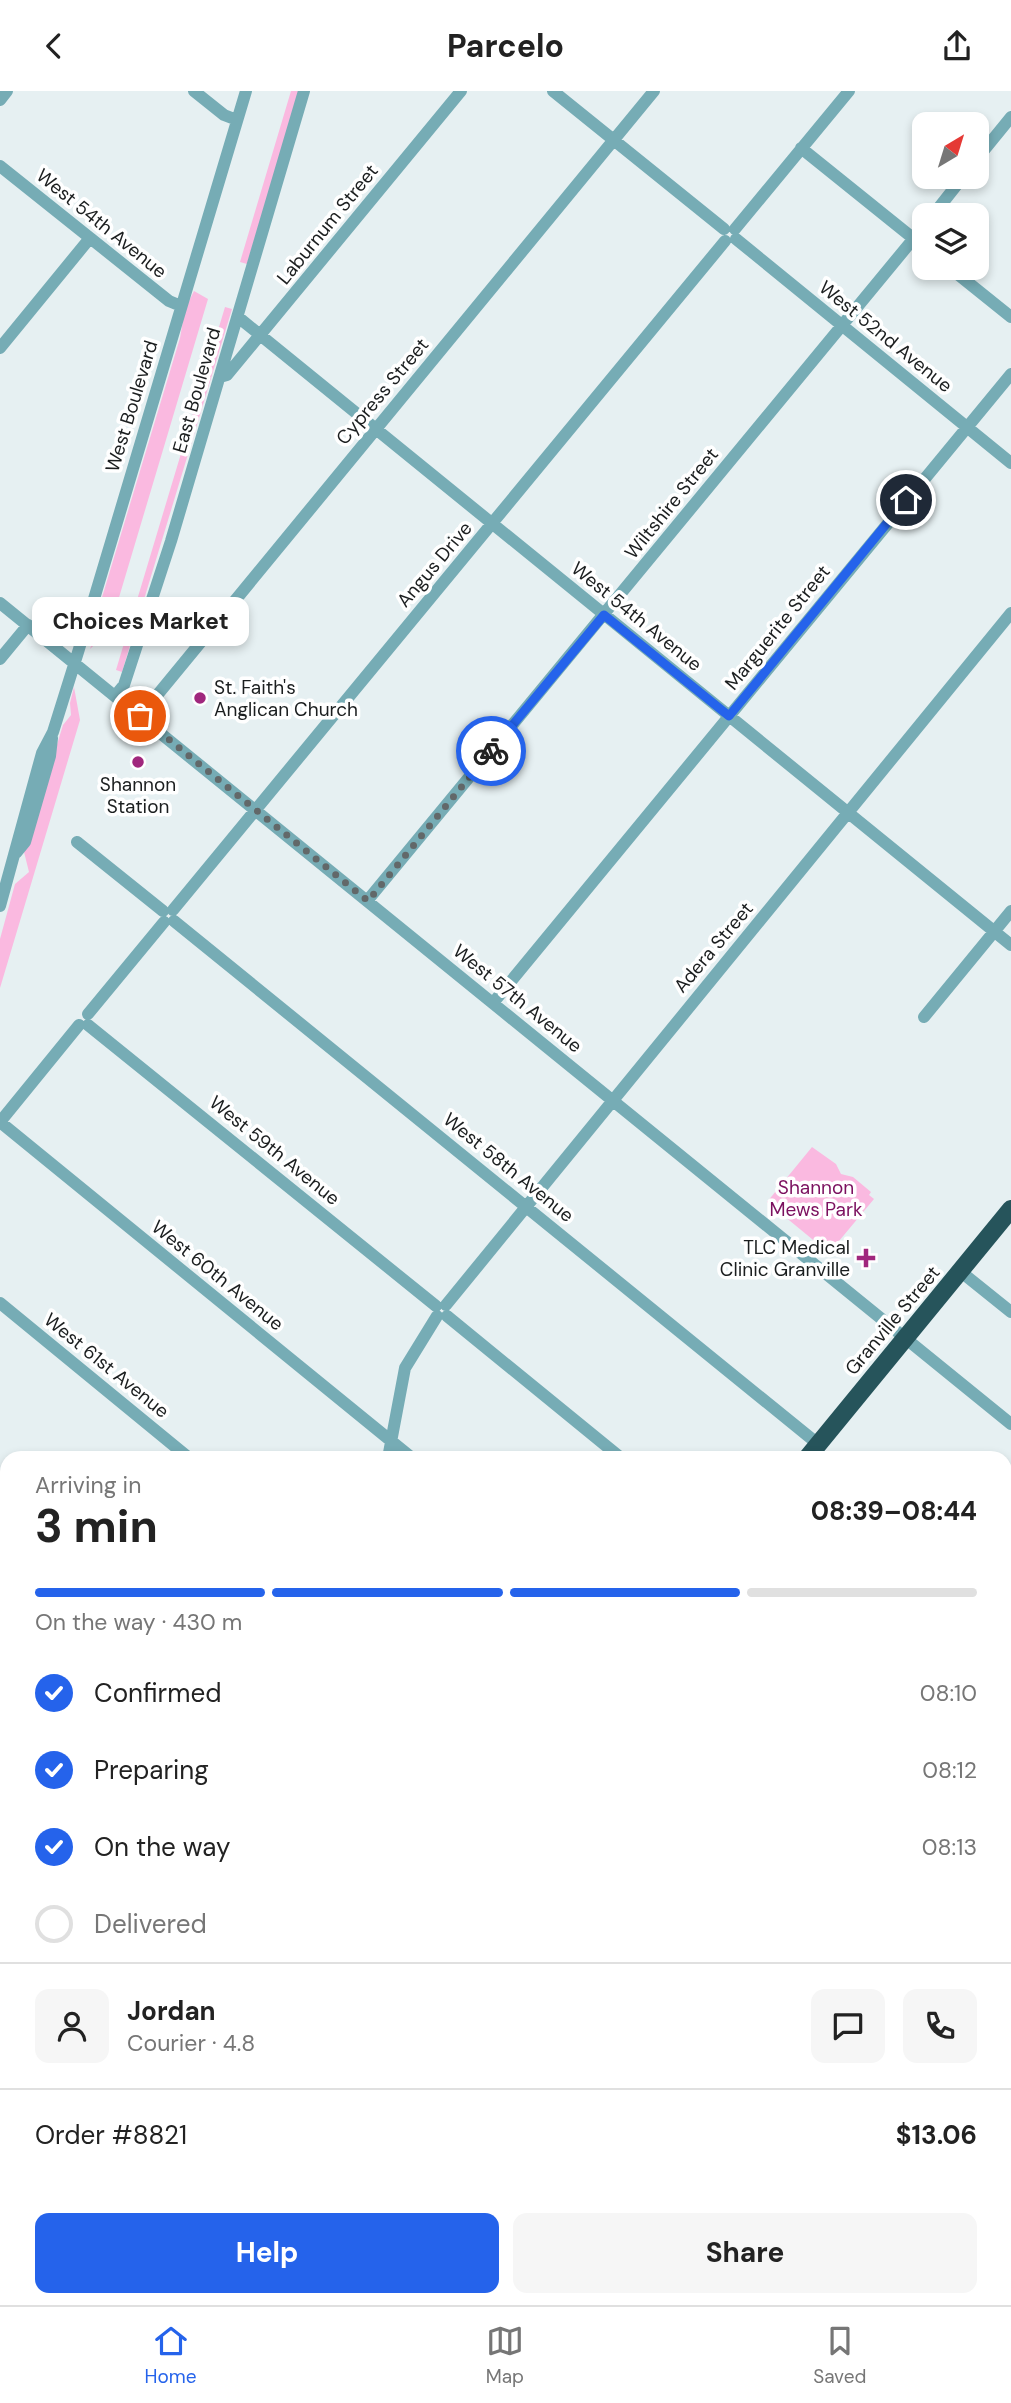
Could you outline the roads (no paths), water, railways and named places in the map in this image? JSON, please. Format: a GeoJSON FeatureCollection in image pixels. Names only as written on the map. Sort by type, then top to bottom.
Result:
{"type":"FeatureCollection","features":[{"type":"Feature","properties":{"kind":"highway","name":"Granville Street"},"geometry":{"type":"LineString","coordinates":[[812,1451],[1011,1209]]}},
{"type":"Feature","properties":{"kind":"street"},"geometry":{"type":"LineString","coordinates":[[0,100],[7,91]]}},
{"type":"Feature","properties":{"kind":"street"},"geometry":{"type":"LineString","coordinates":[[194,91],[224,115],[237,120]]}},
{"type":"Feature","properties":{"kind":"street","name":"West Boulevard"},"geometry":{"type":"LineString","coordinates":[[0,906],[42,753],[53,732],[74,664],[246,91]]}},
{"type":"Feature","properties":{"kind":"street","name":"East Boulevard"},"geometry":{"type":"LineString","coordinates":[[116,696],[124,685],[163,566],[304,91]]}},
{"type":"Feature","properties":{"kind":"street","name":"Laburnum Street"},"geometry":{"type":"LineString","coordinates":[[220,377],[226,375],[260,335],[461,91]]}},
{"type":"Feature","properties":{"kind":"street","name":"West 52nd Avenue"},"geometry":{"type":"LineString","coordinates":[[552,91],[1011,463]]}},
{"type":"Feature","properties":{"kind":"street","name":"Cypress Street"},"geometry":{"type":"LineString","coordinates":[[140,716],[654,91]]}},
{"type":"Feature","properties":{"kind":"street","name":"Angus Drive"},"geometry":{"type":"LineString","coordinates":[[0,1122],[849,91]]}},
{"type":"Feature","properties":{"kind":"street"},"geometry":{"type":"LineString","coordinates":[[989,144],[1011,117]]}},
{"type":"Feature","properties":{"kind":"street"},"geometry":{"type":"LineString","coordinates":[[801,148],[912,238]]}},
{"type":"Feature","properties":{"kind":"street","name":"West 54th Avenue"},"geometry":{"type":"LineString","coordinates":[[0,166],[169,301],[181,306]]}},
{"type":"Feature","properties":{"kind":"street"},"geometry":{"type":"LineString","coordinates":[[942,203],[954,189]]}},
{"type":"Feature","properties":{"kind":"street"},"geometry":{"type":"LineString","coordinates":[[0,348],[90,238]]}},
{"type":"Feature","properties":{"kind":"street","name":"Wiltshire Street"},"geometry":{"type":"LineString","coordinates":[[368,901],[912,240]]}},
{"type":"Feature","properties":{"kind":"street"},"geometry":{"type":"LineString","coordinates":[[965,280],[1011,317]]}},
{"type":"Feature","properties":{"kind":"street","name":"West 54th Avenue"},"geometry":{"type":"LineString","coordinates":[[238,317],[1011,945]]}},
{"type":"Feature","properties":{"kind":"street","name":"Marguerite Street"},"geometry":{"type":"LineString","coordinates":[[493,1003],[1011,374]]}},
{"type":"Feature","properties":{"kind":"street","name":"West 57th Avenue"},"geometry":{"type":"LineString","coordinates":[[0,603],[1011,1424]]}},
{"type":"Feature","properties":{"kind":"street","name":"Adera Street"},"geometry":{"type":"LineString","coordinates":[[390,1451],[405,1368],[442,1311],[1011,613]]}},
{"type":"Feature","properties":{"kind":"street"},"geometry":{"type":"LineString","coordinates":[[0,659],[28,625]]}},
{"type":"Feature","properties":{"kind":"street","name":"West 58th Avenue"},"geometry":{"type":"LineString","coordinates":[[77,842],[526,1206],[812,1451]]}},
{"type":"Feature","properties":{"kind":"street"},"geometry":{"type":"LineString","coordinates":[[924,1017],[1011,911]]}},
{"type":"Feature","properties":{"kind":"street","name":"West 59th Avenue"},"geometry":{"type":"LineString","coordinates":[[85,1021],[612,1451]]}},
{"type":"Feature","properties":{"kind":"street","name":"West 60th Avenue"},"geometry":{"type":"LineString","coordinates":[[0,1122],[404,1451]]}},
{"type":"Feature","properties":{"kind":"street"},"geometry":{"type":"LineString","coordinates":[[960,1271],[1011,1312]]}},
{"type":"Feature","properties":{"kind":"street","name":"West 61st Avenue"},"geometry":{"type":"LineString","coordinates":[[0,1303],[180,1451]]}},
{"type":"Feature","properties":{"kind":"place","name":"St. Faith's Anglican Church"},"geometry":{"type":"Point","coordinates":[200,698]}},
{"type":"Feature","properties":{"kind":"place","name":"Choices Market"},"geometry":{"type":"Point","coordinates":[140,716]}},
{"type":"Feature","properties":{"kind":"place","name":"Shannon Station"},"geometry":{"type":"Point","coordinates":[138,762]}},
{"type":"Feature","properties":{"kind":"place","name":"TLC Medical Clinic Granville"},"geometry":{"type":"Point","coordinates":[866,1258]}},
{"type":"Feature","properties":{"kind":"park label","name":"Shannon Mews Park"},"geometry":{"type":"Point","coordinates":[816,1198]}}]}
